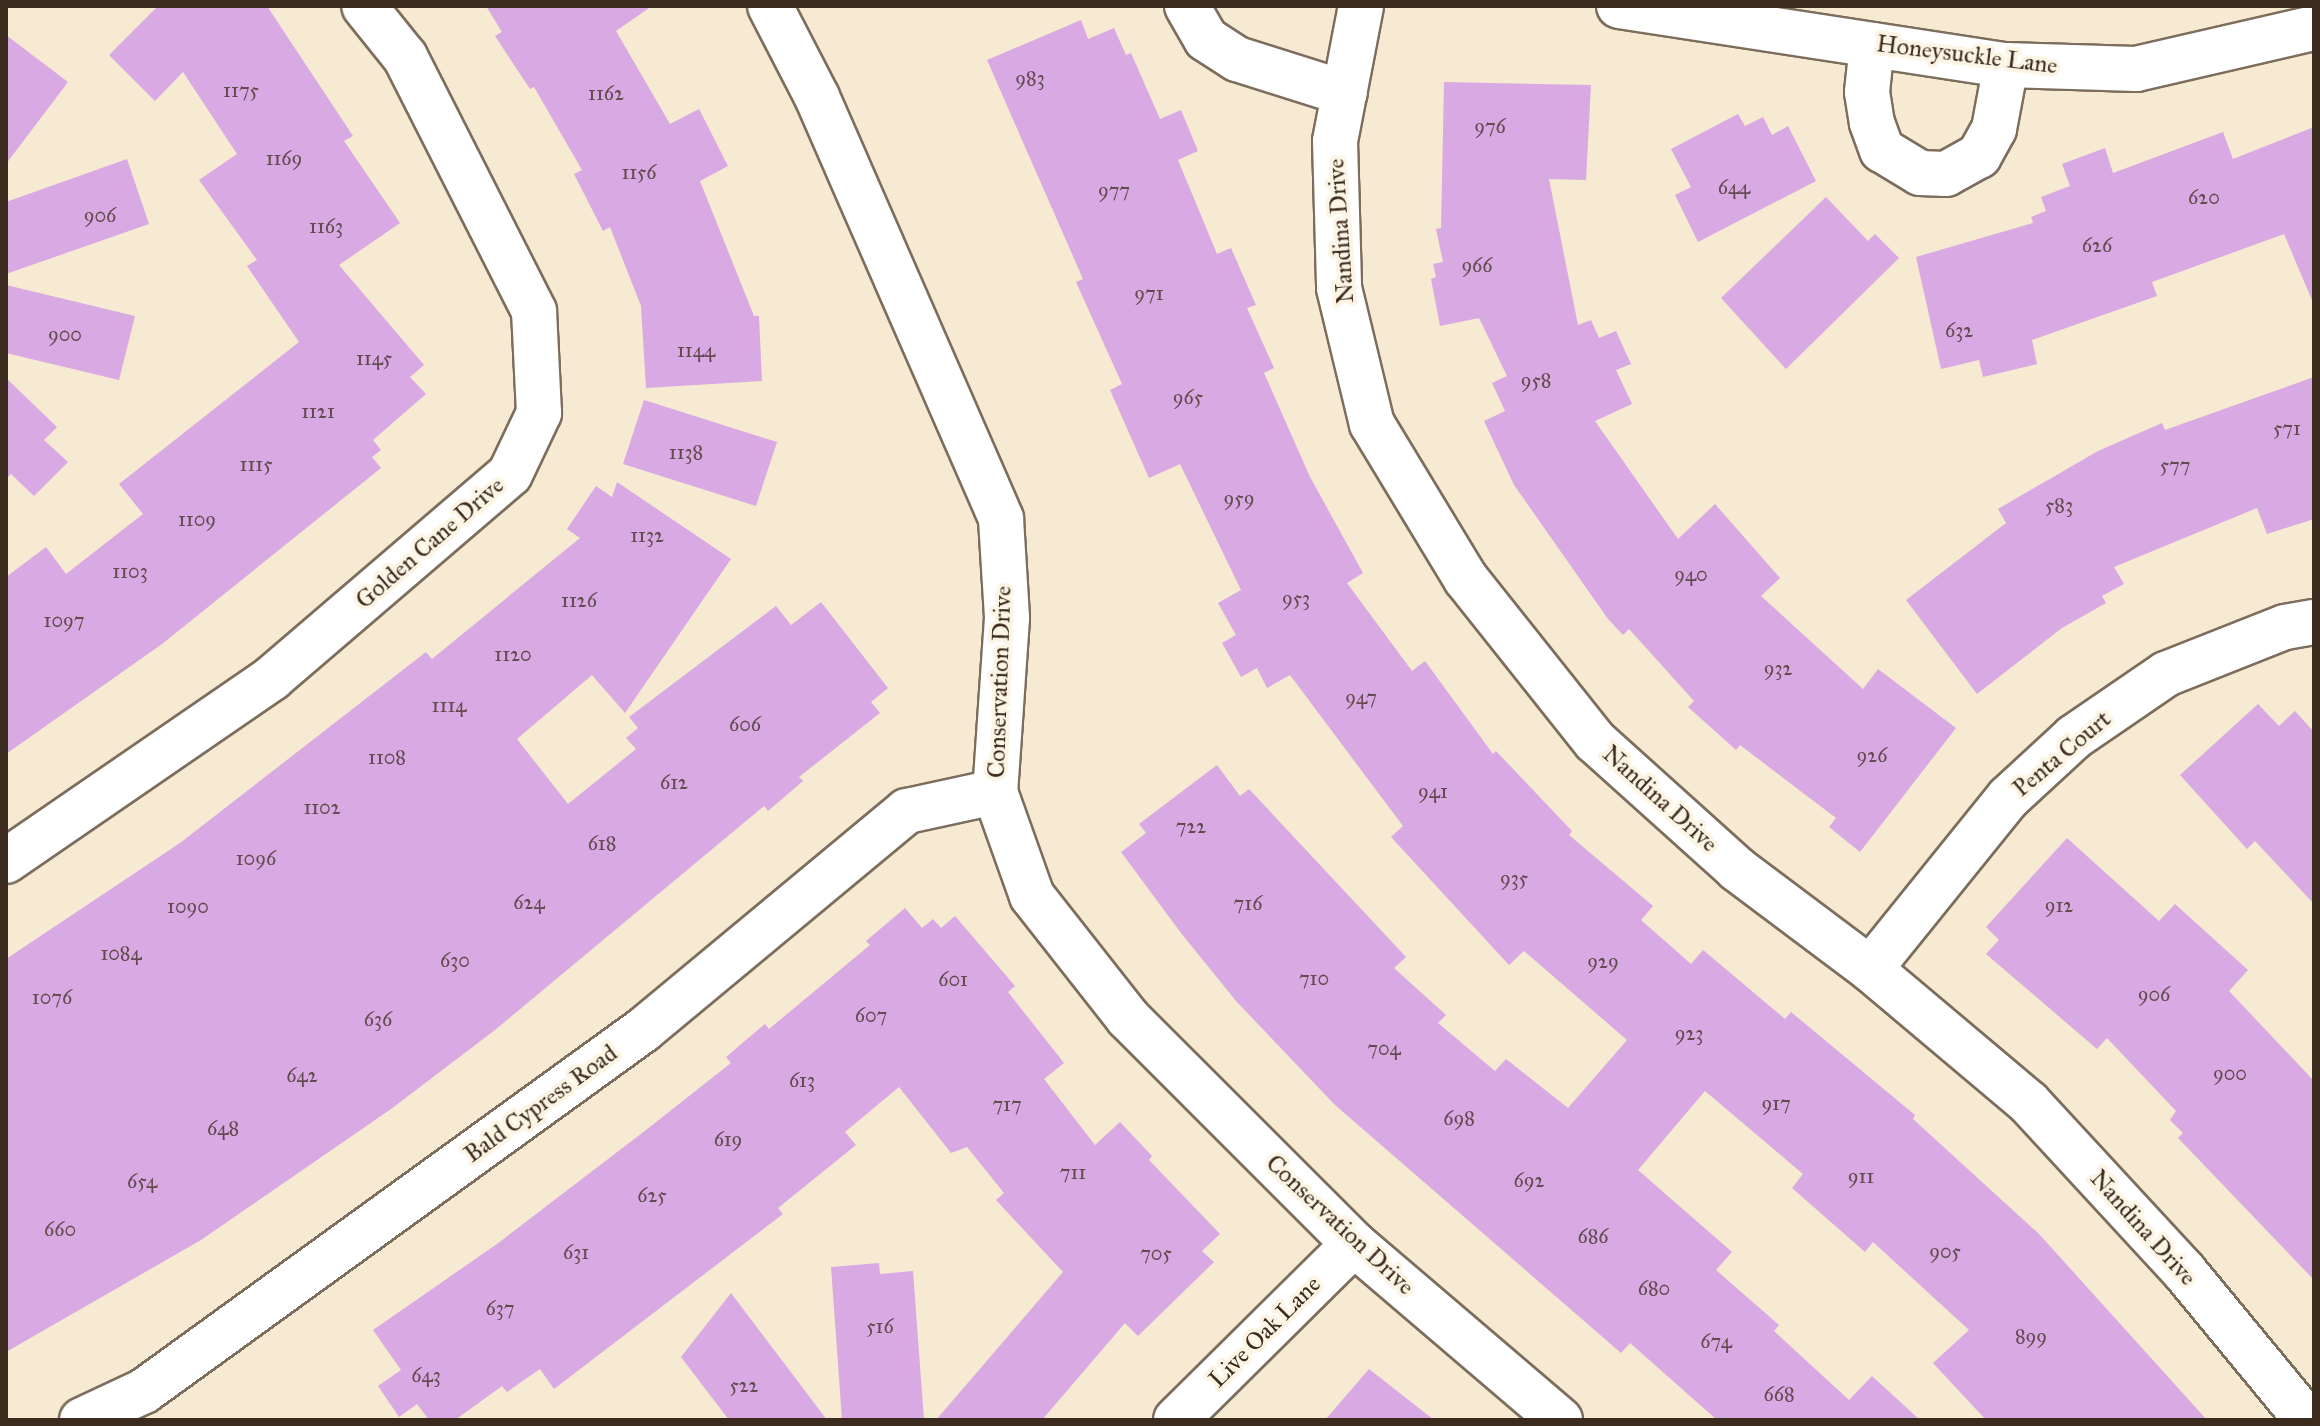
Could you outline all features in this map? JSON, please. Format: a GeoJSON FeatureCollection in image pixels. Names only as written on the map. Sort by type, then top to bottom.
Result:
{"type":"FeatureCollection","features":[{"type":"Feature","properties":{"kind":"street","name":"Golden Cane Drive"},"geometry":{"type":"LineString","coordinates":[[6,861],[272,678],[510,474],[539,413],[534,311],[405,57],[364,6]]}},
{"type":"Feature","properties":{"kind":"street","name":"Conservation Drive"},"geometry":{"type":"LineString","coordinates":[[770,6],[817,97],[1001,519],[1007,618],[995,792],[1032,896],[1128,1018],[1354,1244],[1560,1420]]}},
{"type":"Feature","properties":{"kind":"street"},"geometry":{"type":"LineString","coordinates":[[1187,6],[1206,39],[1237,59],[1345,93]]}},
{"type":"Feature","properties":{"kind":"street","name":"Nandina Drive"},"geometry":{"type":"LineString","coordinates":[[1361,6],[1335,141],[1339,288],[1372,424],[1466,579],[1595,741],[1737,869],[1870,969],[2029,1103],[2184,1271],[2307,1420]]}},
{"type":"Feature","properties":{"kind":"street","name":"Honeysuckle Lane"},"geometry":{"type":"LineString","coordinates":[[1619,6],[2006,65],[2136,69],[2314,28]]}},
{"type":"Feature","properties":{"kind":"street"},"geometry":{"type":"LineString","coordinates":[[1872,45],[1867,92],[1872,123],[1882,150],[1920,173],[1946,174],[1979,156],[1994,129],[2006,65]]}},
{"type":"Feature","properties":{"kind":"street","name":"Penta Court"},"geometry":{"type":"LineString","coordinates":[[1870,969],[2008,798],[2074,737],[2166,674],[2285,627],[2314,622]]}},
{"type":"Feature","properties":{"kind":"street","name":"Bald Cypress Road"},"geometry":{"type":"LineString","coordinates":[[82,1420],[152,1406],[643,1030],[907,811],[995,792]]}},
{"type":"Feature","properties":{"kind":"street","name":"Live Oak Lane"},"geometry":{"type":"LineString","coordinates":[[1176,1420],[1354,1244]]}},
{"type":"Feature","properties":{"kind":"building"},"geometry":{"type":"Polygon","coordinates":[[[158,6],[267,6],[353,136],[344,141],[400,223],[339,265],[424,365],[410,377],[426,394],[373,440],[381,450],[372,457],[381,468],[162,644],[6,754],[6,577],[46,547],[66,574],[143,514],[119,484],[299,342],[247,266],[257,260],[199,180],[237,154],[183,72],[155,101],[109,55],[158,6]]]}},
{"type":"Feature","properties":{"kind":"building"},"geometry":{"type":"Polygon","coordinates":[[[486,6],[652,6],[616,31],[670,124],[699,109],[728,166],[700,181],[754,316],[759,316],[762,381],[646,388],[641,306],[610,227],[603,231],[574,174],[582,170],[534,87],[530,89],[495,36],[502,32],[486,6]]]}},
{"type":"Feature","properties":{"kind":"building"},"geometry":{"type":"Polygon","coordinates":[[[1081,20],[1088,39],[1114,28],[1126,55],[1131,53],[1160,119],[1181,110],[1198,151],[1178,160],[1217,254],[1231,248],[1256,305],[1247,308],[1274,368],[1264,373],[1310,477],[1363,573],[1347,583],[1412,671],[1425,661],[1493,754],[1496,751],[1572,831],[1569,835],[1653,906],[1641,920],[1691,964],[1703,950],[1785,1019],[1791,1012],[1915,1115],[1913,1119],[2039,1234],[2207,1420],[1986,1420],[1933,1363],[1969,1330],[1873,1242],[1865,1252],[1792,1188],[1803,1174],[1705,1091],[1638,1170],[1732,1252],[1716,1270],[1779,1325],[1774,1331],[1849,1400],[1872,1376],[1920,1420],[1717,1420],[1630,1343],[1621,1353],[1335,1105],[1236,1001],[1181,933],[1121,852],[1146,833],[1139,824],[1217,765],[1240,796],[1249,789],[1406,957],[1394,968],[1446,1015],[1438,1023],[1495,1071],[1506,1059],[1568,1108],[1627,1040],[1524,951],[1509,965],[1391,837],[1403,826],[1290,675],[1267,688],[1257,668],[1241,677],[1222,643],[1236,635],[1218,603],[1241,590],[1180,464],[1149,478],[1110,390],[1122,384],[1076,282],[1083,279],[987,60],[1081,20]]]}},
{"type":"Feature","properties":{"kind":"building"},"geometry":{"type":"Polygon","coordinates":[[[6,35],[68,82],[6,164],[6,35]]]}},
{"type":"Feature","properties":{"kind":"building"},"geometry":{"type":"Polygon","coordinates":[[[1444,82],[1591,85],[1586,180],[1549,179],[1578,325],[1591,320],[1599,338],[1616,331],[1631,364],[1616,370],[1632,404],[1595,421],[1678,539],[1715,504],[1780,578],[1761,596],[1863,689],[1878,669],[1956,728],[1860,852],[1829,827],[1836,818],[1740,745],[1736,750],[1688,707],[1694,701],[1629,629],[1623,635],[1608,619],[1514,485],[1484,421],[1505,411],[1492,383],[1507,376],[1479,318],[1440,326],[1431,279],[1436,277],[1433,264],[1443,262],[1436,229],[1441,228],[1444,82]]]}},
{"type":"Feature","properties":{"kind":"building"},"geometry":{"type":"Polygon","coordinates":[[[1738,114],[1745,126],[1763,117],[1772,135],[1788,126],[1816,181],[1698,242],[1675,195],[1691,187],[1671,149],[1738,114]]]}},
{"type":"Feature","properties":{"kind":"building"},"geometry":{"type":"Polygon","coordinates":[[[2314,127],[2314,305],[2284,234],[2152,282],[2157,296],[2032,340],[2037,364],[1983,377],[1979,360],[1941,369],[1916,257],[2033,223],[2031,217],[2046,211],[2041,197],[2070,186],[2062,164],[2105,148],[2113,173],[2223,132],[2233,159],[2314,127]]]}},
{"type":"Feature","properties":{"kind":"building"},"geometry":{"type":"Polygon","coordinates":[[[127,159],[149,224],[6,274],[6,202],[127,159]]]}},
{"type":"Feature","properties":{"kind":"building"},"geometry":{"type":"Polygon","coordinates":[[[1826,197],[1868,241],[1875,234],[1899,258],[1786,369],[1721,298],[1826,197]]]}},
{"type":"Feature","properties":{"kind":"building"},"geometry":{"type":"Polygon","coordinates":[[[6,285],[135,316],[119,380],[6,353],[6,285]]]}},
{"type":"Feature","properties":{"kind":"building"},"geometry":{"type":"Polygon","coordinates":[[[2314,377],[2314,519],[2267,534],[2257,508],[2114,567],[2124,584],[2102,596],[2106,603],[2062,628],[1977,694],[1906,600],[2006,523],[1998,509],[2098,451],[2162,423],[2165,430],[2314,377]]]}},
{"type":"Feature","properties":{"kind":"building"},"geometry":{"type":"Polygon","coordinates":[[[6,378],[57,427],[44,440],[68,462],[34,496],[11,474],[6,479],[6,378]]]}},
{"type":"Feature","properties":{"kind":"building"},"geometry":{"type":"Polygon","coordinates":[[[644,400],[777,442],[756,506],[623,464],[644,400]]]}},
{"type":"Feature","properties":{"kind":"building"},"geometry":{"type":"Polygon","coordinates":[[[617,482],[731,559],[625,713],[592,675],[517,739],[568,804],[636,749],[626,738],[638,728],[629,717],[776,606],[791,625],[821,602],[888,688],[871,702],[880,713],[799,777],[803,781],[768,811],[764,806],[495,1030],[391,1109],[201,1240],[6,1352],[6,959],[180,843],[426,652],[432,659],[580,538],[567,529],[596,486],[612,497],[617,482]]]}},
{"type":"Feature","properties":{"kind":"building"},"geometry":{"type":"Polygon","coordinates":[[[2258,704],[2279,726],[2295,711],[2314,732],[2314,904],[2255,841],[2247,849],[2180,775],[2258,704]]]}},
{"type":"Feature","properties":{"kind":"building"},"geometry":{"type":"Polygon","coordinates":[[[2067,838],[2159,921],[2175,904],[2248,970],[2229,991],[2314,1081],[2314,1280],[2178,1138],[2183,1133],[2170,1120],[2176,1111],[2107,1038],[2097,1049],[1986,954],[1999,940],[1986,927],[2067,838]]]}},
{"type":"Feature","properties":{"kind":"building"},"geometry":{"type":"Polygon","coordinates":[[[905,908],[922,928],[933,919],[941,928],[955,916],[1015,986],[1008,992],[1064,1063],[1044,1079],[1095,1145],[1120,1122],[1152,1156],[1149,1160],[1220,1234],[1202,1251],[1214,1262],[1138,1336],[1125,1323],[1042,1420],[936,1420],[1063,1272],[996,1200],[1004,1193],[967,1147],[951,1153],[899,1087],[845,1132],[856,1145],[778,1208],[783,1214],[554,1389],[540,1369],[507,1392],[502,1386],[455,1420],[429,1420],[417,1404],[399,1417],[378,1386],[401,1370],[373,1330],[497,1244],[731,1063],[726,1057],[765,1024],[769,1029],[870,945],[866,941],[905,908]]]}},
{"type":"Feature","properties":{"kind":"building"},"geometry":{"type":"Polygon","coordinates":[[[879,1263],[880,1274],[913,1271],[924,1420],[842,1420],[831,1267],[879,1263]]]}},
{"type":"Feature","properties":{"kind":"building"},"geometry":{"type":"Polygon","coordinates":[[[731,1293],[827,1420],[729,1420],[681,1357],[731,1293]]]}},
{"type":"Feature","properties":{"kind":"building"},"geometry":{"type":"Polygon","coordinates":[[[1369,1369],[1434,1420],[1325,1420],[1369,1369]]]}}]}
